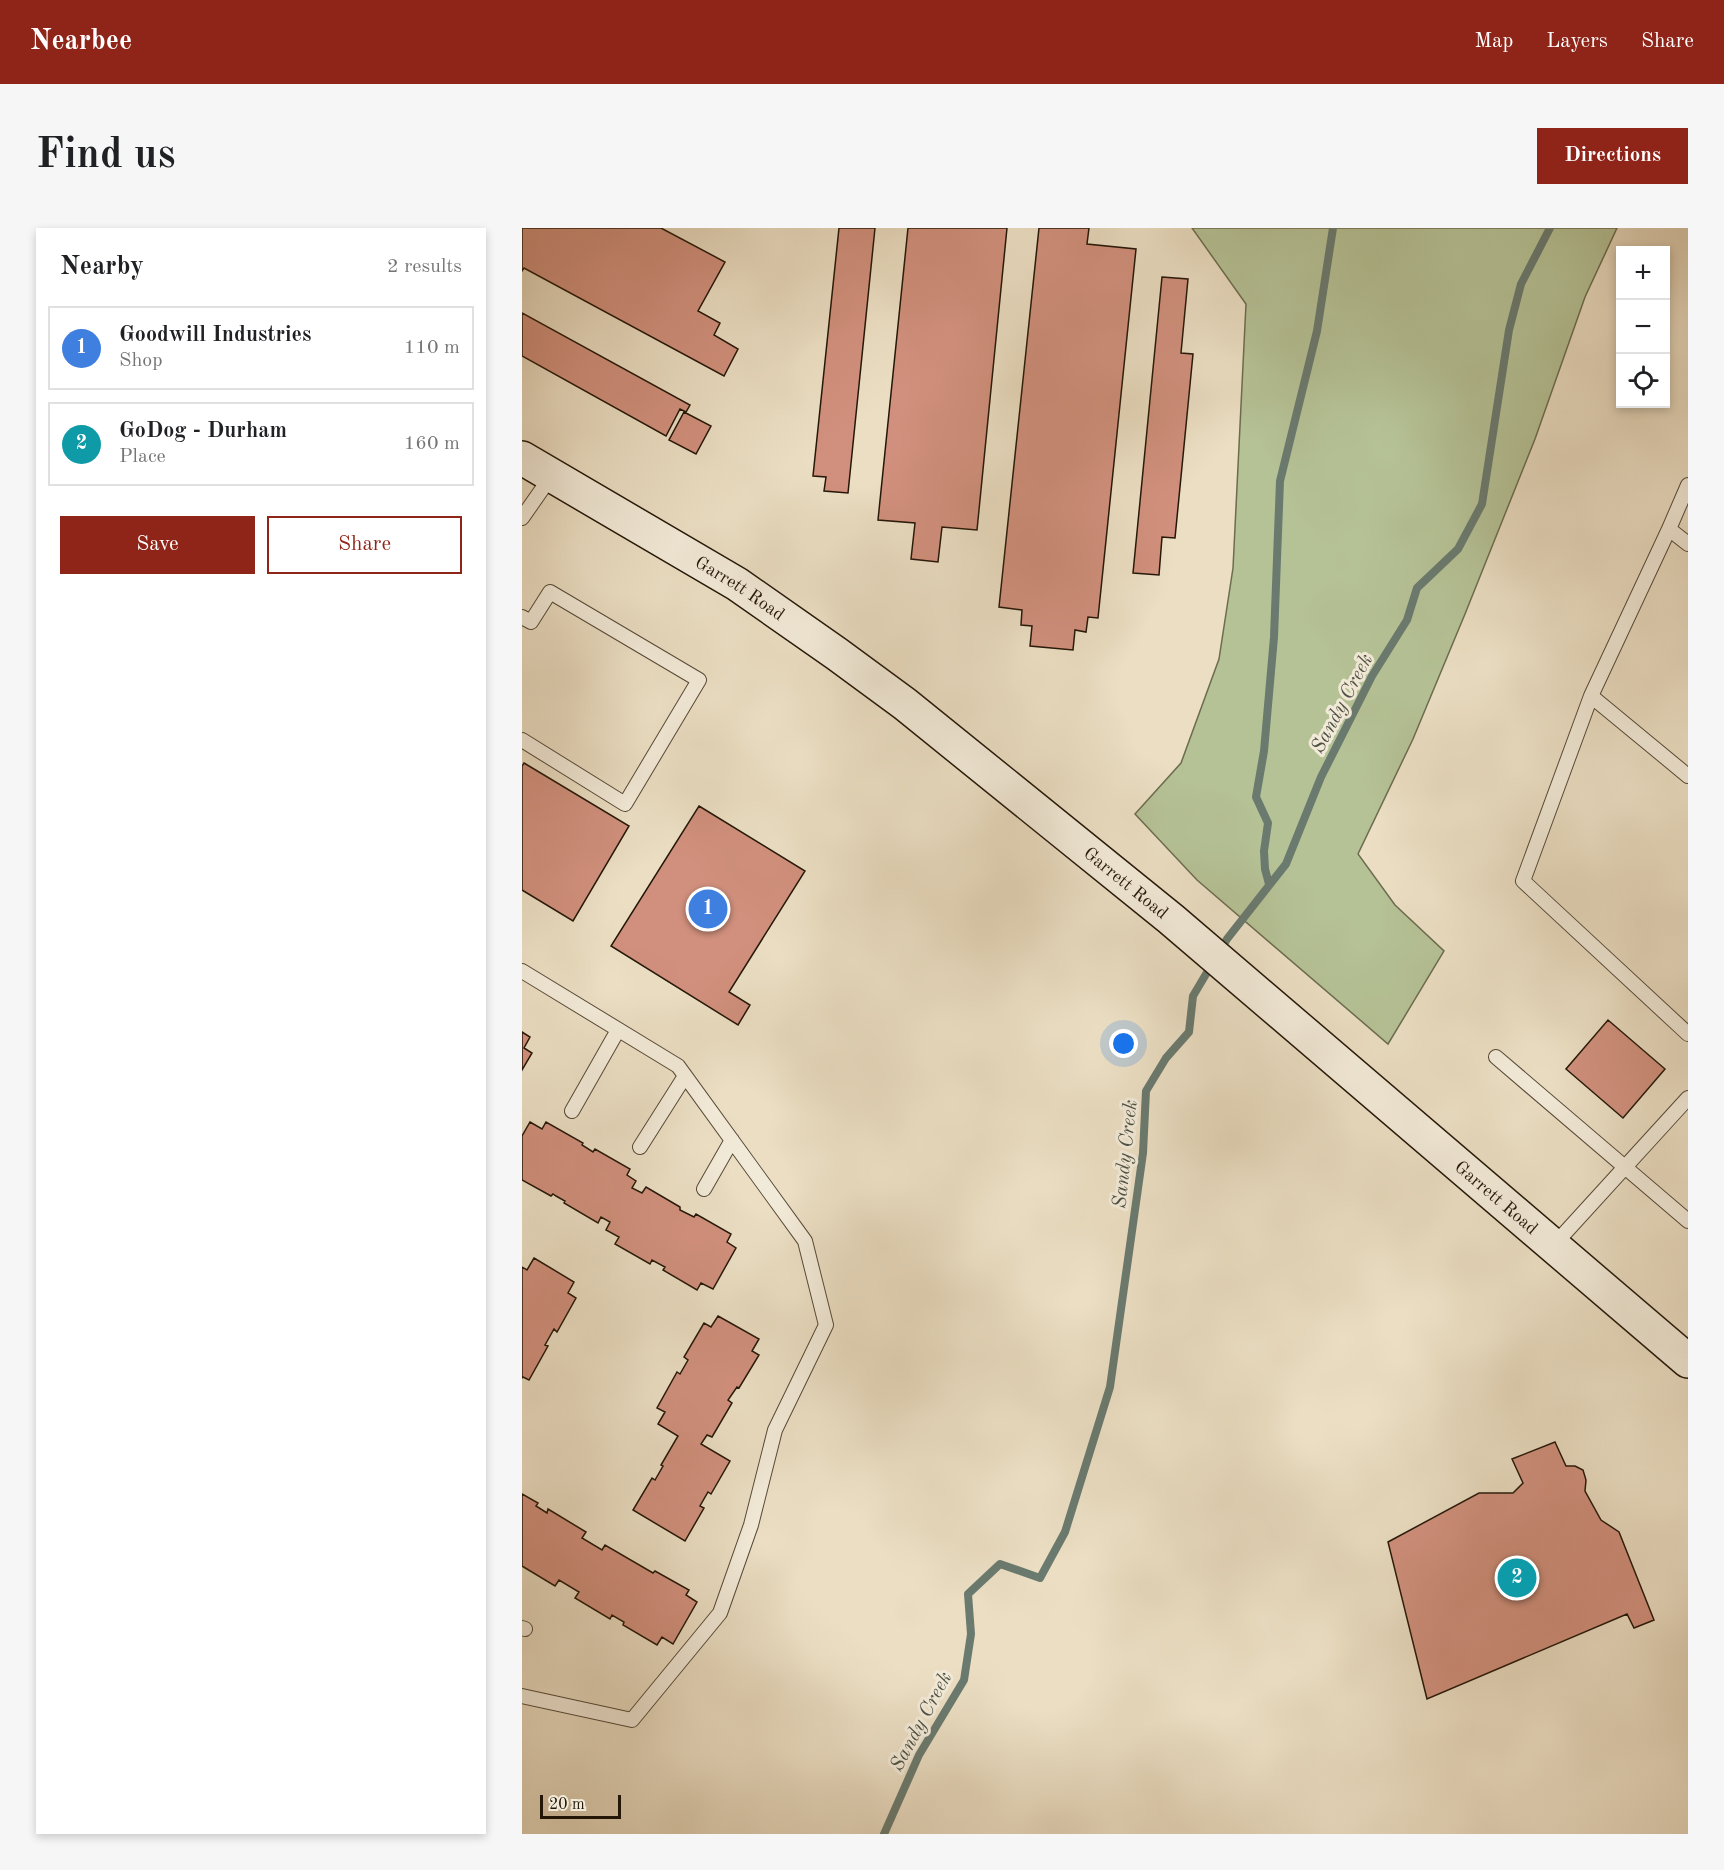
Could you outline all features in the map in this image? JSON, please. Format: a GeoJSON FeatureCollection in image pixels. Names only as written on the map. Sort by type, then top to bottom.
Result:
{"type":"FeatureCollection","features":[{"type":"Feature","properties":{"kind":"street","name":"Garrett Road"},"geometry":{"type":"LineString","coordinates":[[522,458],[737,584],[837,654],[921,717],[1172,920],[1688,1361]]}},
{"type":"Feature","properties":{"kind":"lane"},"geometry":{"type":"LineString","coordinates":[[522,518],[552,475]]}},
{"type":"Feature","properties":{"kind":"lane"},"geometry":{"type":"LineString","coordinates":[[1688,484],[1591,696],[1523,881],[1688,1034]]}},
{"type":"Feature","properties":{"kind":"lane"},"geometry":{"type":"LineString","coordinates":[[1669,529],[1688,544]]}},
{"type":"Feature","properties":{"kind":"lane"},"geometry":{"type":"LineString","coordinates":[[522,616],[531,622],[550,592],[699,680],[625,804],[522,740]]}},
{"type":"Feature","properties":{"kind":"lane"},"geometry":{"type":"LineString","coordinates":[[1591,696],[1688,776]]}},
{"type":"Feature","properties":{"kind":"lane"},"geometry":{"type":"LineString","coordinates":[[522,971],[678,1065],[805,1241],[826,1325],[776,1430],[751,1525],[720,1613],[632,1720],[522,1696]]}},
{"type":"Feature","properties":{"kind":"lane"},"geometry":{"type":"LineString","coordinates":[[572,1112],[618,1030]]}},
{"type":"Feature","properties":{"kind":"lane"},"geometry":{"type":"LineString","coordinates":[[1496,1057],[1688,1221]]}},
{"type":"Feature","properties":{"kind":"lane"},"geometry":{"type":"LineString","coordinates":[[640,1147],[685,1076]]}},
{"type":"Feature","properties":{"kind":"lane"},"geometry":{"type":"LineString","coordinates":[[1553,1246],[1688,1098]]}},
{"type":"Feature","properties":{"kind":"lane"},"geometry":{"type":"LineString","coordinates":[[704,1189],[732,1140]]}},
{"type":"Feature","properties":{"kind":"green space"},"geometry":{"type":"Polygon","coordinates":[[[1192,228],[1617,228],[1585,297],[1535,439],[1465,614],[1413,739],[1358,854],[1395,905],[1444,951],[1388,1044],[1197,880],[1135,814],[1181,763],[1219,659],[1233,568],[1246,304],[1192,228]]]}},
{"type":"Feature","properties":{"kind":"building"},"geometry":{"type":"Polygon","coordinates":[[[522,228],[661,228],[725,262],[698,311],[720,323],[714,335],[738,349],[724,376],[524,268],[522,271],[522,228]]]}},
{"type":"Feature","properties":{"kind":"building"},"geometry":{"type":"Polygon","coordinates":[[[839,228],[875,228],[848,493],[824,491],[826,477],[813,476],[839,228]]]}},
{"type":"Feature","properties":{"kind":"building"},"geometry":{"type":"Polygon","coordinates":[[[908,228],[1007,228],[977,530],[942,527],[938,562],[911,559],[915,523],[878,520],[908,228]]]}},
{"type":"Feature","properties":{"kind":"building"},"geometry":{"type":"Polygon","coordinates":[[[1039,228],[1089,228],[1087,244],[1136,249],[1098,618],[1088,617],[1086,632],[1075,630],[1073,650],[1030,646],[1032,626],[1021,625],[1022,610],[999,607],[1039,228]]]}},
{"type":"Feature","properties":{"kind":"building"},"geometry":{"type":"Polygon","coordinates":[[[1162,277],[1188,279],[1181,353],[1193,354],[1175,538],[1162,537],[1159,575],[1133,573],[1162,277]]]}},
{"type":"Feature","properties":{"kind":"building"},"geometry":{"type":"Polygon","coordinates":[[[522,313],[690,405],[686,412],[680,409],[666,436],[522,356],[522,313]]]}},
{"type":"Feature","properties":{"kind":"building"},"geometry":{"type":"Polygon","coordinates":[[[684,412],[711,426],[696,454],[669,440],[684,412]]]}},
{"type":"Feature","properties":{"kind":"building"},"geometry":{"type":"Polygon","coordinates":[[[524,763],[629,826],[573,921],[522,890],[522,766],[524,763]]]}},
{"type":"Feature","properties":{"kind":"building"},"geometry":{"type":"Polygon","coordinates":[[[699,806],[805,871],[729,992],[750,1005],[738,1025],[611,946],[699,806]]]}},
{"type":"Feature","properties":{"kind":"building"},"geometry":{"type":"Polygon","coordinates":[[[1608,1020],[1665,1069],[1623,1118],[1566,1069],[1608,1020]]]}},
{"type":"Feature","properties":{"kind":"building"},"geometry":{"type":"Polygon","coordinates":[[[522,1032],[530,1037],[524,1048],[532,1053],[522,1070],[522,1032]]]}},
{"type":"Feature","properties":{"kind":"building"},"geometry":{"type":"Polygon","coordinates":[[[530,1122],[542,1129],[546,1122],[583,1143],[582,1145],[593,1152],[595,1149],[630,1169],[627,1175],[636,1181],[632,1188],[642,1193],[646,1187],[680,1207],[680,1210],[694,1217],[696,1214],[731,1234],[727,1242],[736,1248],[713,1289],[701,1283],[697,1290],[663,1270],[665,1267],[652,1260],[650,1264],[615,1244],[619,1237],[606,1230],[610,1222],[601,1217],[598,1223],[553,1194],[551,1196],[522,1180],[522,1136],[530,1122]]]}},
{"type":"Feature","properties":{"kind":"building"},"geometry":{"type":"Polygon","coordinates":[[[534,1258],[574,1282],[568,1293],[576,1298],[557,1332],[554,1329],[545,1345],[548,1346],[529,1380],[522,1378],[522,1267],[527,1270],[534,1258]]]}},
{"type":"Feature","properties":{"kind":"building"},"geometry":{"type":"Polygon","coordinates":[[[718,1316],[759,1339],[752,1351],[759,1355],[739,1388],[737,1387],[728,1400],[732,1403],[712,1437],[707,1435],[701,1444],[730,1461],[711,1494],[708,1492],[700,1506],[704,1508],[685,1541],[633,1510],[652,1478],[655,1480],[678,1436],[658,1424],[665,1412],[657,1408],[677,1372],[680,1374],[688,1360],[684,1357],[704,1323],[711,1327],[718,1316]]]}},
{"type":"Feature","properties":{"kind":"building"},"geometry":{"type":"Polygon","coordinates":[[[1555,1442],[1566,1466],[1575,1466],[1583,1470],[1586,1480],[1585,1491],[1601,1520],[1619,1532],[1654,1620],[1634,1628],[1627,1614],[1427,1699],[1388,1542],[1479,1493],[1513,1493],[1523,1483],[1512,1459],[1555,1442]]]}},
{"type":"Feature","properties":{"kind":"building"},"geometry":{"type":"Polygon","coordinates":[[[522,1494],[538,1503],[536,1506],[547,1513],[548,1509],[586,1532],[582,1538],[602,1550],[605,1545],[653,1573],[655,1571],[689,1590],[686,1595],[697,1602],[673,1644],[662,1637],[657,1645],[623,1625],[624,1622],[612,1615],[610,1619],[575,1598],[579,1592],[559,1580],[555,1586],[522,1566],[522,1494]]]}},
{"type":"Feature","properties":{"kind":"waterway"},"geometry":{"type":"LineString","coordinates":[[1269,884],[1264,851],[1268,823],[1256,797],[1264,751],[1274,637],[1280,481],[1317,331],[1333,228]]}},
{"type":"Feature","properties":{"kind":"waterway","name":"Sandy Creek"},"geometry":{"type":"LineString","coordinates":[[1220,951],[1286,864],[1321,777],[1372,676],[1407,620],[1417,588],[1458,549],[1482,504],[1509,330],[1521,284],[1550,228]]}},
{"type":"Feature","properties":{"kind":"waterway","name":"Sandy Creek"},"geometry":{"type":"LineString","coordinates":[[884,1834],[919,1755],[964,1680],[971,1634],[968,1594],[1000,1564],[1040,1578],[1065,1532],[1110,1387],[1143,1153],[1146,1091],[1166,1058],[1189,1032],[1193,996],[1212,964]]}},
{"type":"Feature","properties":{"kind":"place","name":"Goodwill Industries"},"geometry":{"type":"Point","coordinates":[708,909]}},
{"type":"Feature","properties":{"kind":"place","name":"GoDog - Durham"},"geometry":{"type":"Point","coordinates":[1517,1578]}}]}
